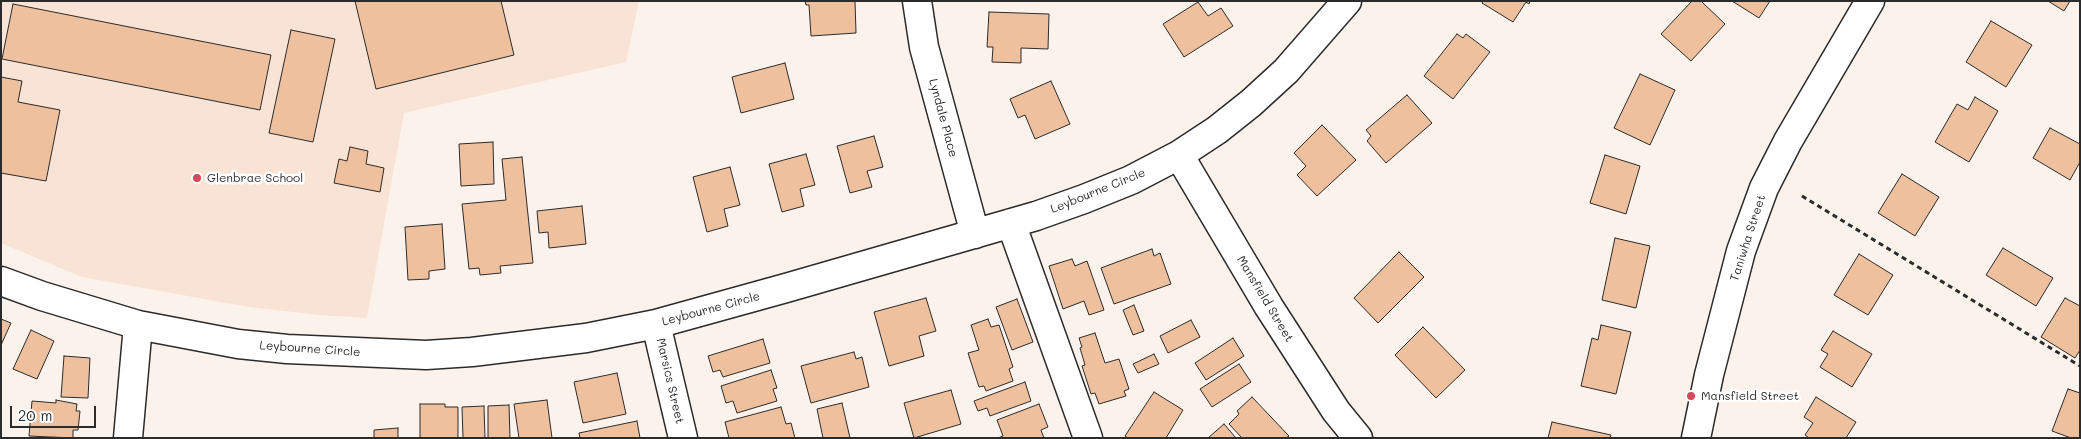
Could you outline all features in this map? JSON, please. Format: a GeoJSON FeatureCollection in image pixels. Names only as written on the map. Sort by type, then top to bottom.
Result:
{"type":"FeatureCollection","features":[{"type":"Feature","properties":{"kind":"street","name":"Lyndale Place"},"geometry":{"type":"LineString","coordinates":[[917,1],[924,47],[975,234]]}},
{"type":"Feature","properties":{"kind":"street","name":"Leybourne Circle"},"geometry":{"type":"LineString","coordinates":[[1,281],[42,296],[138,325],[238,344],[304,350],[426,355],[472,352],[586,338],[656,324],[975,234],[1084,199],[1131,180],[1180,155],[1217,130],[1251,103],[1286,71],[1347,1]]}},
{"type":"Feature","properties":{"kind":"street","name":"Taniwha Street"},"geometry":{"type":"LineString","coordinates":[[1696,438],[1709,375],[1741,251],[1764,188],[1788,140],[1870,1]]}},
{"type":"Feature","properties":{"kind":"street","name":"Mansfield Street"},"geometry":{"type":"LineString","coordinates":[[1180,155],[1274,315],[1336,411],[1358,438]]}},
{"type":"Feature","properties":{"kind":"street"},"geometry":{"type":"LineString","coordinates":[[1011,223],[1088,438]]}},
{"type":"Feature","properties":{"kind":"street","name":"Marsics Street"},"geometry":{"type":"LineString","coordinates":[[656,324],[683,438]]}},
{"type":"Feature","properties":{"kind":"street"},"geometry":{"type":"LineString","coordinates":[[128,438],[138,325]]}},
{"type":"Feature","properties":{"kind":"path"},"geometry":{"type":"LineString","coordinates":[[1802,196],[2080,366]]}},
{"type":"Feature","properties":{"kind":"shaded area","name":"Glenbrae School"},"geometry":{"type":"Polygon","coordinates":[[[1,1],[639,1],[626,62],[404,113],[367,318],[249,307],[82,277],[1,243],[1,1]]]}},
{"type":"Feature","properties":{"kind":"building"},"geometry":{"type":"Polygon","coordinates":[[[355,1],[501,1],[514,55],[376,89],[355,1]]]}},
{"type":"Feature","properties":{"kind":"building"},"geometry":{"type":"Polygon","coordinates":[[[805,1],[855,1],[856,33],[811,36],[809,5],[806,5],[805,1]]]}},
{"type":"Feature","properties":{"kind":"building"},"geometry":{"type":"Polygon","coordinates":[[[1483,1],[1530,1],[1529,4],[1526,2],[1513,22],[1482,3],[1483,1]]]}},
{"type":"Feature","properties":{"kind":"building"},"geometry":{"type":"Polygon","coordinates":[[[1692,1],[1701,1],[1725,24],[1691,61],[1661,34],[1692,1]]]}},
{"type":"Feature","properties":{"kind":"building"},"geometry":{"type":"Polygon","coordinates":[[[1732,1],[1770,1],[1759,18],[1732,1]]]}},
{"type":"Feature","properties":{"kind":"building"},"geometry":{"type":"Polygon","coordinates":[[[2048,1],[2070,1],[2064,11],[2048,1]]]}},
{"type":"Feature","properties":{"kind":"building"},"geometry":{"type":"Polygon","coordinates":[[[1198,2],[1208,16],[1221,8],[1233,26],[1184,57],[1163,24],[1198,2]]]}},
{"type":"Feature","properties":{"kind":"building"},"geometry":{"type":"Polygon","coordinates":[[[13,4],[271,55],[260,110],[2,59],[13,4]]]}},
{"type":"Feature","properties":{"kind":"building"},"geometry":{"type":"Polygon","coordinates":[[[989,12],[1049,14],[1048,49],[1021,48],[1021,63],[992,62],[993,47],[987,47],[989,12]]]}},
{"type":"Feature","properties":{"kind":"building"},"geometry":{"type":"Polygon","coordinates":[[[1991,21],[2032,45],[2006,87],[1966,62],[1991,21]]]}},
{"type":"Feature","properties":{"kind":"building"},"geometry":{"type":"Polygon","coordinates":[[[291,30],[335,39],[313,142],[269,133],[291,30]]]}},
{"type":"Feature","properties":{"kind":"building"},"geometry":{"type":"Polygon","coordinates":[[[1457,34],[1463,38],[1466,34],[1490,52],[1453,99],[1424,76],[1457,34]]]}},
{"type":"Feature","properties":{"kind":"building"},"geometry":{"type":"Polygon","coordinates":[[[785,63],[794,99],[741,113],[732,77],[785,63]]]}},
{"type":"Feature","properties":{"kind":"building"},"geometry":{"type":"Polygon","coordinates":[[[1640,74],[1675,90],[1650,145],[1614,128],[1640,74]]]}},
{"type":"Feature","properties":{"kind":"building"},"geometry":{"type":"Polygon","coordinates":[[[1,77],[22,81],[18,102],[60,110],[46,181],[1,173],[1,77]]]}},
{"type":"Feature","properties":{"kind":"building"},"geometry":{"type":"Polygon","coordinates":[[[1051,81],[1070,124],[1035,139],[1025,115],[1018,118],[1010,99],[1051,81]]]}},
{"type":"Feature","properties":{"kind":"building"},"geometry":{"type":"Polygon","coordinates":[[[1407,95],[1432,123],[1386,163],[1367,141],[1371,136],[1366,130],[1407,95]]]}},
{"type":"Feature","properties":{"kind":"building"},"geometry":{"type":"Polygon","coordinates":[[[1975,97],[1998,111],[1969,162],[1935,142],[1957,104],[1968,110],[1975,97]]]}},
{"type":"Feature","properties":{"kind":"building"},"geometry":{"type":"Polygon","coordinates":[[[1322,125],[1356,160],[1317,196],[1297,175],[1306,166],[1294,153],[1322,125]]]}},
{"type":"Feature","properties":{"kind":"building"},"geometry":{"type":"Polygon","coordinates":[[[2050,128],[2080,144],[2080,162],[2070,180],[2033,158],[2050,128]]]}},
{"type":"Feature","properties":{"kind":"building"},"geometry":{"type":"Polygon","coordinates":[[[874,136],[883,167],[867,171],[872,187],[850,193],[837,146],[874,136]]]}},
{"type":"Feature","properties":{"kind":"building"},"geometry":{"type":"Polygon","coordinates":[[[493,142],[494,184],[461,186],[459,144],[493,142]]]}},
{"type":"Feature","properties":{"kind":"building"},"geometry":{"type":"Polygon","coordinates":[[[350,147],[368,151],[366,164],[384,168],[380,192],[334,183],[339,159],[347,161],[350,147]]]}},
{"type":"Feature","properties":{"kind":"building"},"geometry":{"type":"Polygon","coordinates":[[[806,154],[815,185],[800,189],[804,206],[782,212],[769,164],[806,154]]]}},
{"type":"Feature","properties":{"kind":"building"},"geometry":{"type":"Polygon","coordinates":[[[1605,155],[1640,166],[1626,214],[1590,203],[1605,155]]]}},
{"type":"Feature","properties":{"kind":"building"},"geometry":{"type":"Polygon","coordinates":[[[522,157],[533,263],[500,266],[501,273],[480,275],[479,268],[469,269],[462,204],[506,200],[502,159],[522,157]]]}},
{"type":"Feature","properties":{"kind":"building"},"geometry":{"type":"Polygon","coordinates":[[[730,167],[740,205],[724,209],[728,226],[707,232],[693,177],[730,167]]]}},
{"type":"Feature","properties":{"kind":"building"},"geometry":{"type":"Polygon","coordinates":[[[1902,174],[1939,197],[1915,236],[1878,213],[1902,174]]]}},
{"type":"Feature","properties":{"kind":"building"},"geometry":{"type":"Polygon","coordinates":[[[582,206],[586,244],[549,248],[548,232],[539,233],[537,211],[582,206]]]}},
{"type":"Feature","properties":{"kind":"building"},"geometry":{"type":"Polygon","coordinates":[[[442,224],[445,269],[429,271],[429,279],[408,280],[405,227],[442,224]]]}},
{"type":"Feature","properties":{"kind":"building"},"geometry":{"type":"Polygon","coordinates":[[[1615,238],[1650,246],[1636,308],[1602,300],[1615,238]]]}},
{"type":"Feature","properties":{"kind":"building"},"geometry":{"type":"Polygon","coordinates":[[[2003,248],[2053,278],[2036,306],[1986,275],[2003,248]]]}},
{"type":"Feature","properties":{"kind":"building"},"geometry":{"type":"Polygon","coordinates":[[[1152,249],[1154,256],[1160,253],[1171,284],[1114,304],[1101,268],[1152,249]]]}},
{"type":"Feature","properties":{"kind":"building"},"geometry":{"type":"Polygon","coordinates":[[[1399,252],[1424,277],[1378,323],[1354,298],[1399,252]]]}},
{"type":"Feature","properties":{"kind":"building"},"geometry":{"type":"Polygon","coordinates":[[[1859,254],[1893,275],[1868,315],[1834,295],[1859,254]]]}},
{"type":"Feature","properties":{"kind":"building"},"geometry":{"type":"Polygon","coordinates":[[[1072,259],[1075,266],[1087,261],[1104,310],[1089,315],[1084,301],[1063,309],[1049,266],[1072,259]]]}},
{"type":"Feature","properties":{"kind":"building"},"geometry":{"type":"Polygon","coordinates":[[[926,298],[936,331],[919,336],[924,356],[889,366],[874,312],[926,298]]]}},
{"type":"Feature","properties":{"kind":"building"},"geometry":{"type":"Polygon","coordinates":[[[2065,298],[2080,306],[2080,350],[2075,358],[2041,337],[2065,298]]]}},
{"type":"Feature","properties":{"kind":"building"},"geometry":{"type":"Polygon","coordinates":[[[1017,299],[1033,342],[1012,350],[996,307],[1017,299]]]}},
{"type":"Feature","properties":{"kind":"building"},"geometry":{"type":"Polygon","coordinates":[[[1134,305],[1144,331],[1133,335],[1123,310],[1134,305]]]}},
{"type":"Feature","properties":{"kind":"building"},"geometry":{"type":"Polygon","coordinates":[[[1,319],[11,323],[1,345],[1,319]]]}},
{"type":"Feature","properties":{"kind":"building"},"geometry":{"type":"Polygon","coordinates":[[[988,319],[991,327],[999,325],[1013,367],[1009,369],[1013,381],[986,391],[984,386],[979,387],[968,353],[979,350],[971,325],[988,319]]]}},
{"type":"Feature","properties":{"kind":"building"},"geometry":{"type":"Polygon","coordinates":[[[1191,320],[1200,337],[1168,353],[1160,336],[1191,320]]]}},
{"type":"Feature","properties":{"kind":"building"},"geometry":{"type":"Polygon","coordinates":[[[1601,325],[1631,332],[1616,394],[1581,386],[1592,338],[1598,340],[1601,325]]]}},
{"type":"Feature","properties":{"kind":"building"},"geometry":{"type":"Polygon","coordinates":[[[1423,327],[1465,370],[1436,398],[1395,355],[1423,327]]]}},
{"type":"Feature","properties":{"kind":"building"},"geometry":{"type":"Polygon","coordinates":[[[31,330],[54,341],[37,379],[13,369],[31,330]]]}},
{"type":"Feature","properties":{"kind":"building"},"geometry":{"type":"Polygon","coordinates":[[[1833,331],[1872,354],[1852,387],[1820,367],[1828,354],[1821,350],[1833,331]]]}},
{"type":"Feature","properties":{"kind":"building"},"geometry":{"type":"Polygon","coordinates":[[[1095,333],[1105,363],[1119,359],[1129,389],[1124,391],[1126,396],[1099,404],[1095,393],[1091,394],[1082,366],[1085,365],[1079,338],[1095,333]]]}},
{"type":"Feature","properties":{"kind":"building"},"geometry":{"type":"Polygon","coordinates":[[[1233,338],[1244,356],[1206,380],[1195,363],[1233,338]]]}},
{"type":"Feature","properties":{"kind":"building"},"geometry":{"type":"Polygon","coordinates":[[[763,339],[770,363],[723,377],[720,370],[713,372],[708,356],[763,339]]]}},
{"type":"Feature","properties":{"kind":"building"},"geometry":{"type":"Polygon","coordinates":[[[854,352],[856,359],[862,357],[869,387],[811,403],[801,366],[854,352]]]}},
{"type":"Feature","properties":{"kind":"building"},"geometry":{"type":"Polygon","coordinates":[[[1154,354],[1159,364],[1138,373],[1133,364],[1154,354]]]}},
{"type":"Feature","properties":{"kind":"building"},"geometry":{"type":"Polygon","coordinates":[[[64,356],[90,358],[88,398],[61,397],[64,356]]]}},
{"type":"Feature","properties":{"kind":"building"},"geometry":{"type":"Polygon","coordinates":[[[1239,364],[1251,382],[1212,407],[1200,389],[1239,364]]]}},
{"type":"Feature","properties":{"kind":"building"},"geometry":{"type":"Polygon","coordinates":[[[771,370],[777,388],[773,389],[777,401],[737,413],[733,401],[726,403],[721,386],[771,370]]]}},
{"type":"Feature","properties":{"kind":"building"},"geometry":{"type":"Polygon","coordinates":[[[617,373],[626,414],[583,423],[574,382],[617,373]]]}},
{"type":"Feature","properties":{"kind":"building"},"geometry":{"type":"Polygon","coordinates":[[[1025,382],[1031,401],[990,416],[987,408],[978,411],[974,401],[1025,382]]]}},
{"type":"Feature","properties":{"kind":"building"},"geometry":{"type":"Polygon","coordinates":[[[2068,389],[2080,393],[2080,438],[2071,438],[2052,431],[2068,389]]]}},
{"type":"Feature","properties":{"kind":"building"},"geometry":{"type":"Polygon","coordinates":[[[951,390],[961,424],[914,438],[904,403],[951,390]]]}},
{"type":"Feature","properties":{"kind":"building"},"geometry":{"type":"Polygon","coordinates":[[[1154,392],[1183,410],[1166,438],[1128,438],[1125,436],[1154,392]]]}},
{"type":"Feature","properties":{"kind":"building"},"geometry":{"type":"Polygon","coordinates":[[[1252,397],[1289,436],[1286,438],[1242,438],[1229,424],[1239,414],[1237,411],[1252,397]]]}},
{"type":"Feature","properties":{"kind":"building"},"geometry":{"type":"Polygon","coordinates":[[[1816,397],[1856,422],[1846,438],[1809,438],[1805,435],[1813,423],[1804,417],[1816,397]]]}},
{"type":"Feature","properties":{"kind":"building"},"geometry":{"type":"Polygon","coordinates":[[[56,400],[77,404],[76,411],[80,411],[78,430],[73,430],[73,438],[29,436],[32,401],[56,403],[56,400]]]}},
{"type":"Feature","properties":{"kind":"building"},"geometry":{"type":"Polygon","coordinates":[[[547,400],[552,438],[519,438],[514,404],[547,400]]]}},
{"type":"Feature","properties":{"kind":"building"},"geometry":{"type":"Polygon","coordinates":[[[842,403],[850,438],[823,438],[817,409],[842,403]]]}},
{"type":"Feature","properties":{"kind":"building"},"geometry":{"type":"Polygon","coordinates":[[[420,404],[445,404],[445,407],[458,407],[458,438],[420,438],[420,404]]]}},
{"type":"Feature","properties":{"kind":"building"},"geometry":{"type":"Polygon","coordinates":[[[1039,404],[1048,427],[1041,430],[1044,438],[998,438],[1003,436],[997,420],[1039,404]]]}},
{"type":"Feature","properties":{"kind":"building"},"geometry":{"type":"Polygon","coordinates":[[[509,405],[510,438],[488,438],[488,406],[509,405]]]}},
{"type":"Feature","properties":{"kind":"building"},"geometry":{"type":"Polygon","coordinates":[[[484,406],[485,438],[463,438],[462,407],[484,406]]]}},
{"type":"Feature","properties":{"kind":"building"},"geometry":{"type":"Polygon","coordinates":[[[781,407],[786,424],[791,423],[795,438],[729,438],[725,422],[781,407]]]}},
{"type":"Feature","properties":{"kind":"building"},"geometry":{"type":"Polygon","coordinates":[[[637,421],[640,438],[580,438],[579,433],[637,421]]]}},
{"type":"Feature","properties":{"kind":"building"},"geometry":{"type":"Polygon","coordinates":[[[1552,422],[1611,435],[1610,438],[1548,438],[1552,422]]]}},
{"type":"Feature","properties":{"kind":"building"},"geometry":{"type":"Polygon","coordinates":[[[1224,424],[1236,438],[1208,438],[1224,424]]]}},
{"type":"Feature","properties":{"kind":"building"},"geometry":{"type":"Polygon","coordinates":[[[398,428],[398,438],[374,438],[374,430],[398,428]]]}},
{"type":"Feature","properties":{"kind":"place","name":"Glenbrae School"},"geometry":{"type":"Point","coordinates":[197,178]}},
{"type":"Feature","properties":{"kind":"place","name":"Mansfield Street"},"geometry":{"type":"Point","coordinates":[1691,396]}}]}
